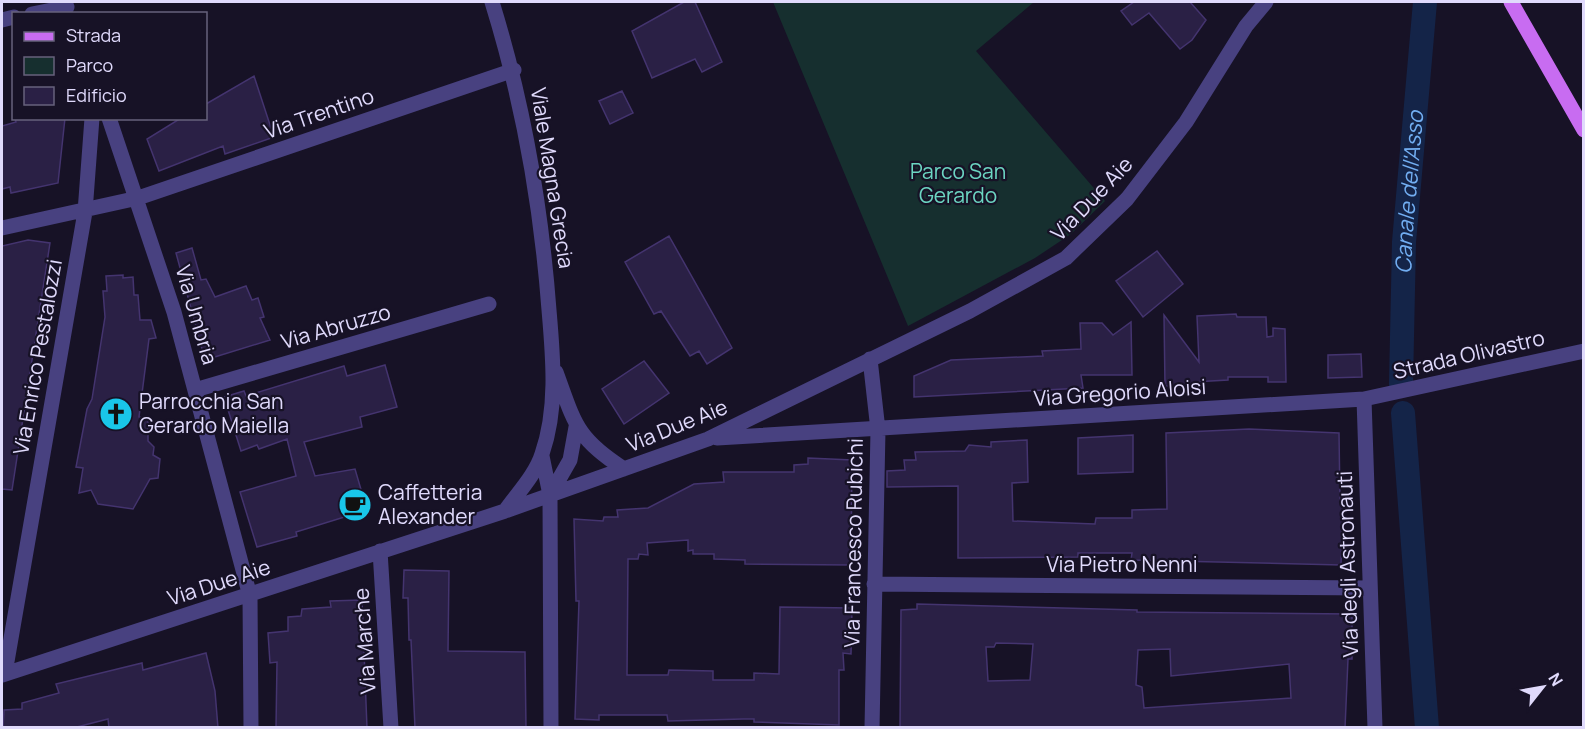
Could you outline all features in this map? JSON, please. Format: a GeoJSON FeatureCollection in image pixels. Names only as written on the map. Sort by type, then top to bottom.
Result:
{"type":"FeatureCollection","features":[{"type":"Feature","properties":{"kind":"main road"},"geometry":{"type":"LineString","coordinates":[[1511,2],[1584,130]]}},
{"type":"Feature","properties":{"kind":"street","name":"Viale Magna Grecia"},"geometry":{"type":"LineString","coordinates":[[492,2],[514,70],[539,213],[554,364],[551,417],[542,456],[505,511]]}},
{"type":"Feature","properties":{"kind":"street","name":"Via Due Aie"},"geometry":{"type":"LineString","coordinates":[[1246,26],[1252,2]]}},
{"type":"Feature","properties":{"kind":"street","name":"Via Due Aie"},"geometry":{"type":"LineString","coordinates":[[3,674],[250,596],[505,511],[708,439],[970,311],[1066,258],[1127,199],[1185,122],[1246,26],[1266,2]]}},
{"type":"Feature","properties":{"kind":"street"},"geometry":{"type":"LineString","coordinates":[[42,12],[66,7]]}},
{"type":"Feature","properties":{"kind":"street","name":"Via Trentino"},"geometry":{"type":"LineString","coordinates":[[2,228],[85,212],[138,198],[514,70]]}},
{"type":"Feature","properties":{"kind":"street","name":"Via Enrico Pestalozzi"},"geometry":{"type":"LineString","coordinates":[[3,674],[85,212],[92,120]]}},
{"type":"Feature","properties":{"kind":"street","name":"Via Umbria"},"geometry":{"type":"LineString","coordinates":[[111,120],[138,198],[195,390],[250,596],[251,728]]}},
{"type":"Feature","properties":{"kind":"street","name":"Via Abruzzo"},"geometry":{"type":"LineString","coordinates":[[195,390],[489,304]]}},
{"type":"Feature","properties":{"kind":"street","name":"Strada Olivastro"},"geometry":{"type":"LineString","coordinates":[[1364,399],[1584,351]]}},
{"type":"Feature","properties":{"kind":"street","name":"Via Francesco Rubichi"},"geometry":{"type":"LineString","coordinates":[[870,359],[878,430],[872,728]]}},
{"type":"Feature","properties":{"kind":"street","name":"Viale Magna Grecia"},"geometry":{"type":"LineString","coordinates":[[554,364],[576,427],[594,450],[624,469]]}},
{"type":"Feature","properties":{"kind":"street","name":"Via Gregorio Aloisi"},"geometry":{"type":"LineString","coordinates":[[708,439],[804,431],[878,430],[1364,399]]}},
{"type":"Feature","properties":{"kind":"street","name":"Via degli Astronauti"},"geometry":{"type":"LineString","coordinates":[[1364,399],[1374,728]]}},
{"type":"Feature","properties":{"kind":"street","name":"Viale Magna Grecia"},"geometry":{"type":"LineString","coordinates":[[550,495],[570,460],[576,427]]}},
{"type":"Feature","properties":{"kind":"street","name":"Viale Magna Grecia"},"geometry":{"type":"LineString","coordinates":[[542,456],[550,495]]}},
{"type":"Feature","properties":{"kind":"street"},"geometry":{"type":"LineString","coordinates":[[550,495],[551,728]]}},
{"type":"Feature","properties":{"kind":"street","name":"Via Marche"},"geometry":{"type":"LineString","coordinates":[[380,551],[391,728]]}},
{"type":"Feature","properties":{"kind":"street","name":"Via Pietro Nenni"},"geometry":{"type":"LineString","coordinates":[[874,584],[1370,588]]}},
{"type":"Feature","properties":{"kind":"green space","name":"Parco San Gerardo"},"geometry":{"type":"Polygon","coordinates":[[[773,2],[1034,2],[976,51],[1105,201],[1071,234],[1035,258],[908,326],[773,2]]]}},
{"type":"Feature","properties":{"kind":"building"},"geometry":{"type":"Polygon","coordinates":[[[684,2],[695,2],[722,62],[702,72],[695,59],[652,78],[632,31],[684,2]]]}},
{"type":"Feature","properties":{"kind":"building"},"geometry":{"type":"Polygon","coordinates":[[[1134,2],[1190,2],[1206,20],[1192,40],[1180,49],[1149,13],[1132,25],[1121,11],[1134,2]]]}},
{"type":"Feature","properties":{"kind":"building"},"geometry":{"type":"Polygon","coordinates":[[[254,76],[274,137],[225,154],[223,146],[159,171],[147,139],[178,120],[207,120],[207,103],[254,76]]]}},
{"type":"Feature","properties":{"kind":"building"},"geometry":{"type":"Polygon","coordinates":[[[622,91],[633,113],[610,124],[599,101],[622,91]]]}},
{"type":"Feature","properties":{"kind":"building"},"geometry":{"type":"Polygon","coordinates":[[[16,120],[65,120],[58,183],[11,193],[10,187],[2,189],[2,126],[16,122],[16,120]]]}},
{"type":"Feature","properties":{"kind":"building"},"geometry":{"type":"Polygon","coordinates":[[[669,236],[732,348],[707,364],[699,351],[690,356],[661,311],[654,314],[625,262],[669,236]]]}},
{"type":"Feature","properties":{"kind":"building"},"geometry":{"type":"Polygon","coordinates":[[[28,240],[50,243],[12,490],[2,489],[2,246],[28,240]]]}},
{"type":"Feature","properties":{"kind":"building"},"geometry":{"type":"Polygon","coordinates":[[[192,248],[201,280],[206,279],[215,297],[246,286],[252,300],[258,298],[264,317],[260,318],[270,340],[205,360],[176,253],[192,248]]]}},
{"type":"Feature","properties":{"kind":"building"},"geometry":{"type":"Polygon","coordinates":[[[1157,251],[1183,284],[1143,317],[1116,281],[1157,251]]]}},
{"type":"Feature","properties":{"kind":"building","name":"Parrocchia San Gerardo Maiella"},"geometry":{"type":"Polygon","coordinates":[[[123,275],[123,278],[133,277],[134,295],[138,295],[140,320],[151,320],[156,338],[149,339],[139,417],[148,419],[148,441],[154,447],[153,455],[160,459],[158,478],[150,479],[133,509],[98,504],[91,490],[79,493],[83,468],[76,467],[87,409],[92,399],[105,317],[103,291],[107,291],[106,276],[123,275]]]}},
{"type":"Feature","properties":{"kind":"building"},"geometry":{"type":"Polygon","coordinates":[[[1236,314],[1237,317],[1266,317],[1267,337],[1273,336],[1273,328],[1285,329],[1286,382],[1268,382],[1268,377],[1228,377],[1228,380],[1193,382],[1193,386],[1165,386],[1164,315],[1199,362],[1197,316],[1236,314]]]}},
{"type":"Feature","properties":{"kind":"building"},"geometry":{"type":"Polygon","coordinates":[[[1131,322],[1132,375],[1081,375],[1083,388],[914,397],[914,376],[951,360],[1043,356],[1042,351],[1081,349],[1080,323],[1102,323],[1113,335],[1131,322]]]}},
{"type":"Feature","properties":{"kind":"building"},"geometry":{"type":"Polygon","coordinates":[[[1361,354],[1362,377],[1328,378],[1328,355],[1361,354]]]}},
{"type":"Feature","properties":{"kind":"building"},"geometry":{"type":"Polygon","coordinates":[[[644,361],[669,393],[624,424],[602,389],[644,361]]]}},
{"type":"Feature","properties":{"kind":"building"},"geometry":{"type":"Polygon","coordinates":[[[385,365],[397,407],[360,417],[362,427],[304,442],[315,476],[355,469],[367,510],[296,532],[297,536],[257,547],[240,492],[296,476],[287,439],[259,449],[257,445],[241,451],[224,397],[244,391],[246,396],[344,366],[347,376],[385,365]]]}},
{"type":"Feature","properties":{"kind":"building"},"geometry":{"type":"Polygon","coordinates":[[[1249,429],[1339,433],[1340,501],[1343,502],[1341,565],[1131,560],[1132,553],[1078,553],[1078,557],[958,558],[958,486],[887,487],[887,471],[905,470],[904,460],[916,460],[915,452],[965,451],[969,445],[991,447],[991,442],[1027,440],[1028,482],[1012,483],[1013,521],[1095,524],[1096,518],[1132,518],[1132,510],[1167,509],[1166,433],[1249,429]]]}},
{"type":"Feature","properties":{"kind":"building"},"geometry":{"type":"Polygon","coordinates":[[[1133,435],[1133,472],[1078,474],[1078,438],[1133,435]]]}},
{"type":"Feature","properties":{"kind":"building"},"geometry":{"type":"Polygon","coordinates":[[[808,458],[852,460],[851,565],[745,564],[745,560],[714,559],[714,554],[693,554],[693,550],[688,551],[688,540],[647,543],[648,555],[639,554],[638,559],[628,559],[627,675],[668,675],[669,670],[713,671],[713,680],[754,680],[754,673],[779,674],[780,607],[852,608],[851,654],[843,653],[844,670],[839,670],[839,725],[754,722],[754,719],[668,721],[667,715],[599,715],[599,720],[575,719],[579,601],[576,601],[574,519],[603,521],[604,517],[618,517],[617,510],[648,508],[694,484],[724,482],[723,472],[794,472],[794,465],[808,464],[808,458]]]}},
{"type":"Feature","properties":{"kind":"building"},"geometry":{"type":"Polygon","coordinates":[[[404,570],[449,571],[448,651],[525,652],[526,728],[415,728],[408,598],[403,598],[404,570]]]}},
{"type":"Feature","properties":{"kind":"building"},"geometry":{"type":"Polygon","coordinates":[[[362,600],[367,728],[276,728],[277,662],[270,663],[268,633],[288,631],[288,617],[301,616],[302,609],[331,607],[330,601],[362,600]]]}},
{"type":"Feature","properties":{"kind":"building"},"geometry":{"type":"Polygon","coordinates":[[[917,604],[1137,610],[1137,612],[1352,614],[1352,659],[1348,659],[1345,728],[900,728],[901,610],[917,609],[917,604]],[[996,643],[994,647],[986,647],[988,681],[1030,680],[1033,644],[996,643]],[[1170,649],[1138,650],[1136,685],[1142,687],[1144,708],[1291,698],[1289,664],[1171,676],[1170,649]]]}},
{"type":"Feature","properties":{"kind":"building"},"geometry":{"type":"Polygon","coordinates":[[[206,653],[215,691],[218,728],[109,728],[108,719],[73,728],[3,728],[4,710],[22,709],[22,703],[59,693],[56,684],[142,663],[143,670],[206,653]]]}},
{"type":"Feature","properties":{"kind":"waterway","name":"Canale dell'Asso"},"geometry":{"type":"LineString","coordinates":[[1401,384],[1404,242],[1425,2]]}},
{"type":"Feature","properties":{"kind":"waterway","name":"Canale dell'Asso"},"geometry":{"type":"LineString","coordinates":[[1403,413],[1427,728]]}},
{"type":"Feature","properties":{"kind":"place","name":"Parrocchia San Gerardo Maiella"},"geometry":{"type":"Point","coordinates":[116,414]}},
{"type":"Feature","properties":{"kind":"place","name":"Caffetteria Alexander"},"geometry":{"type":"Point","coordinates":[355,505]}}]}
